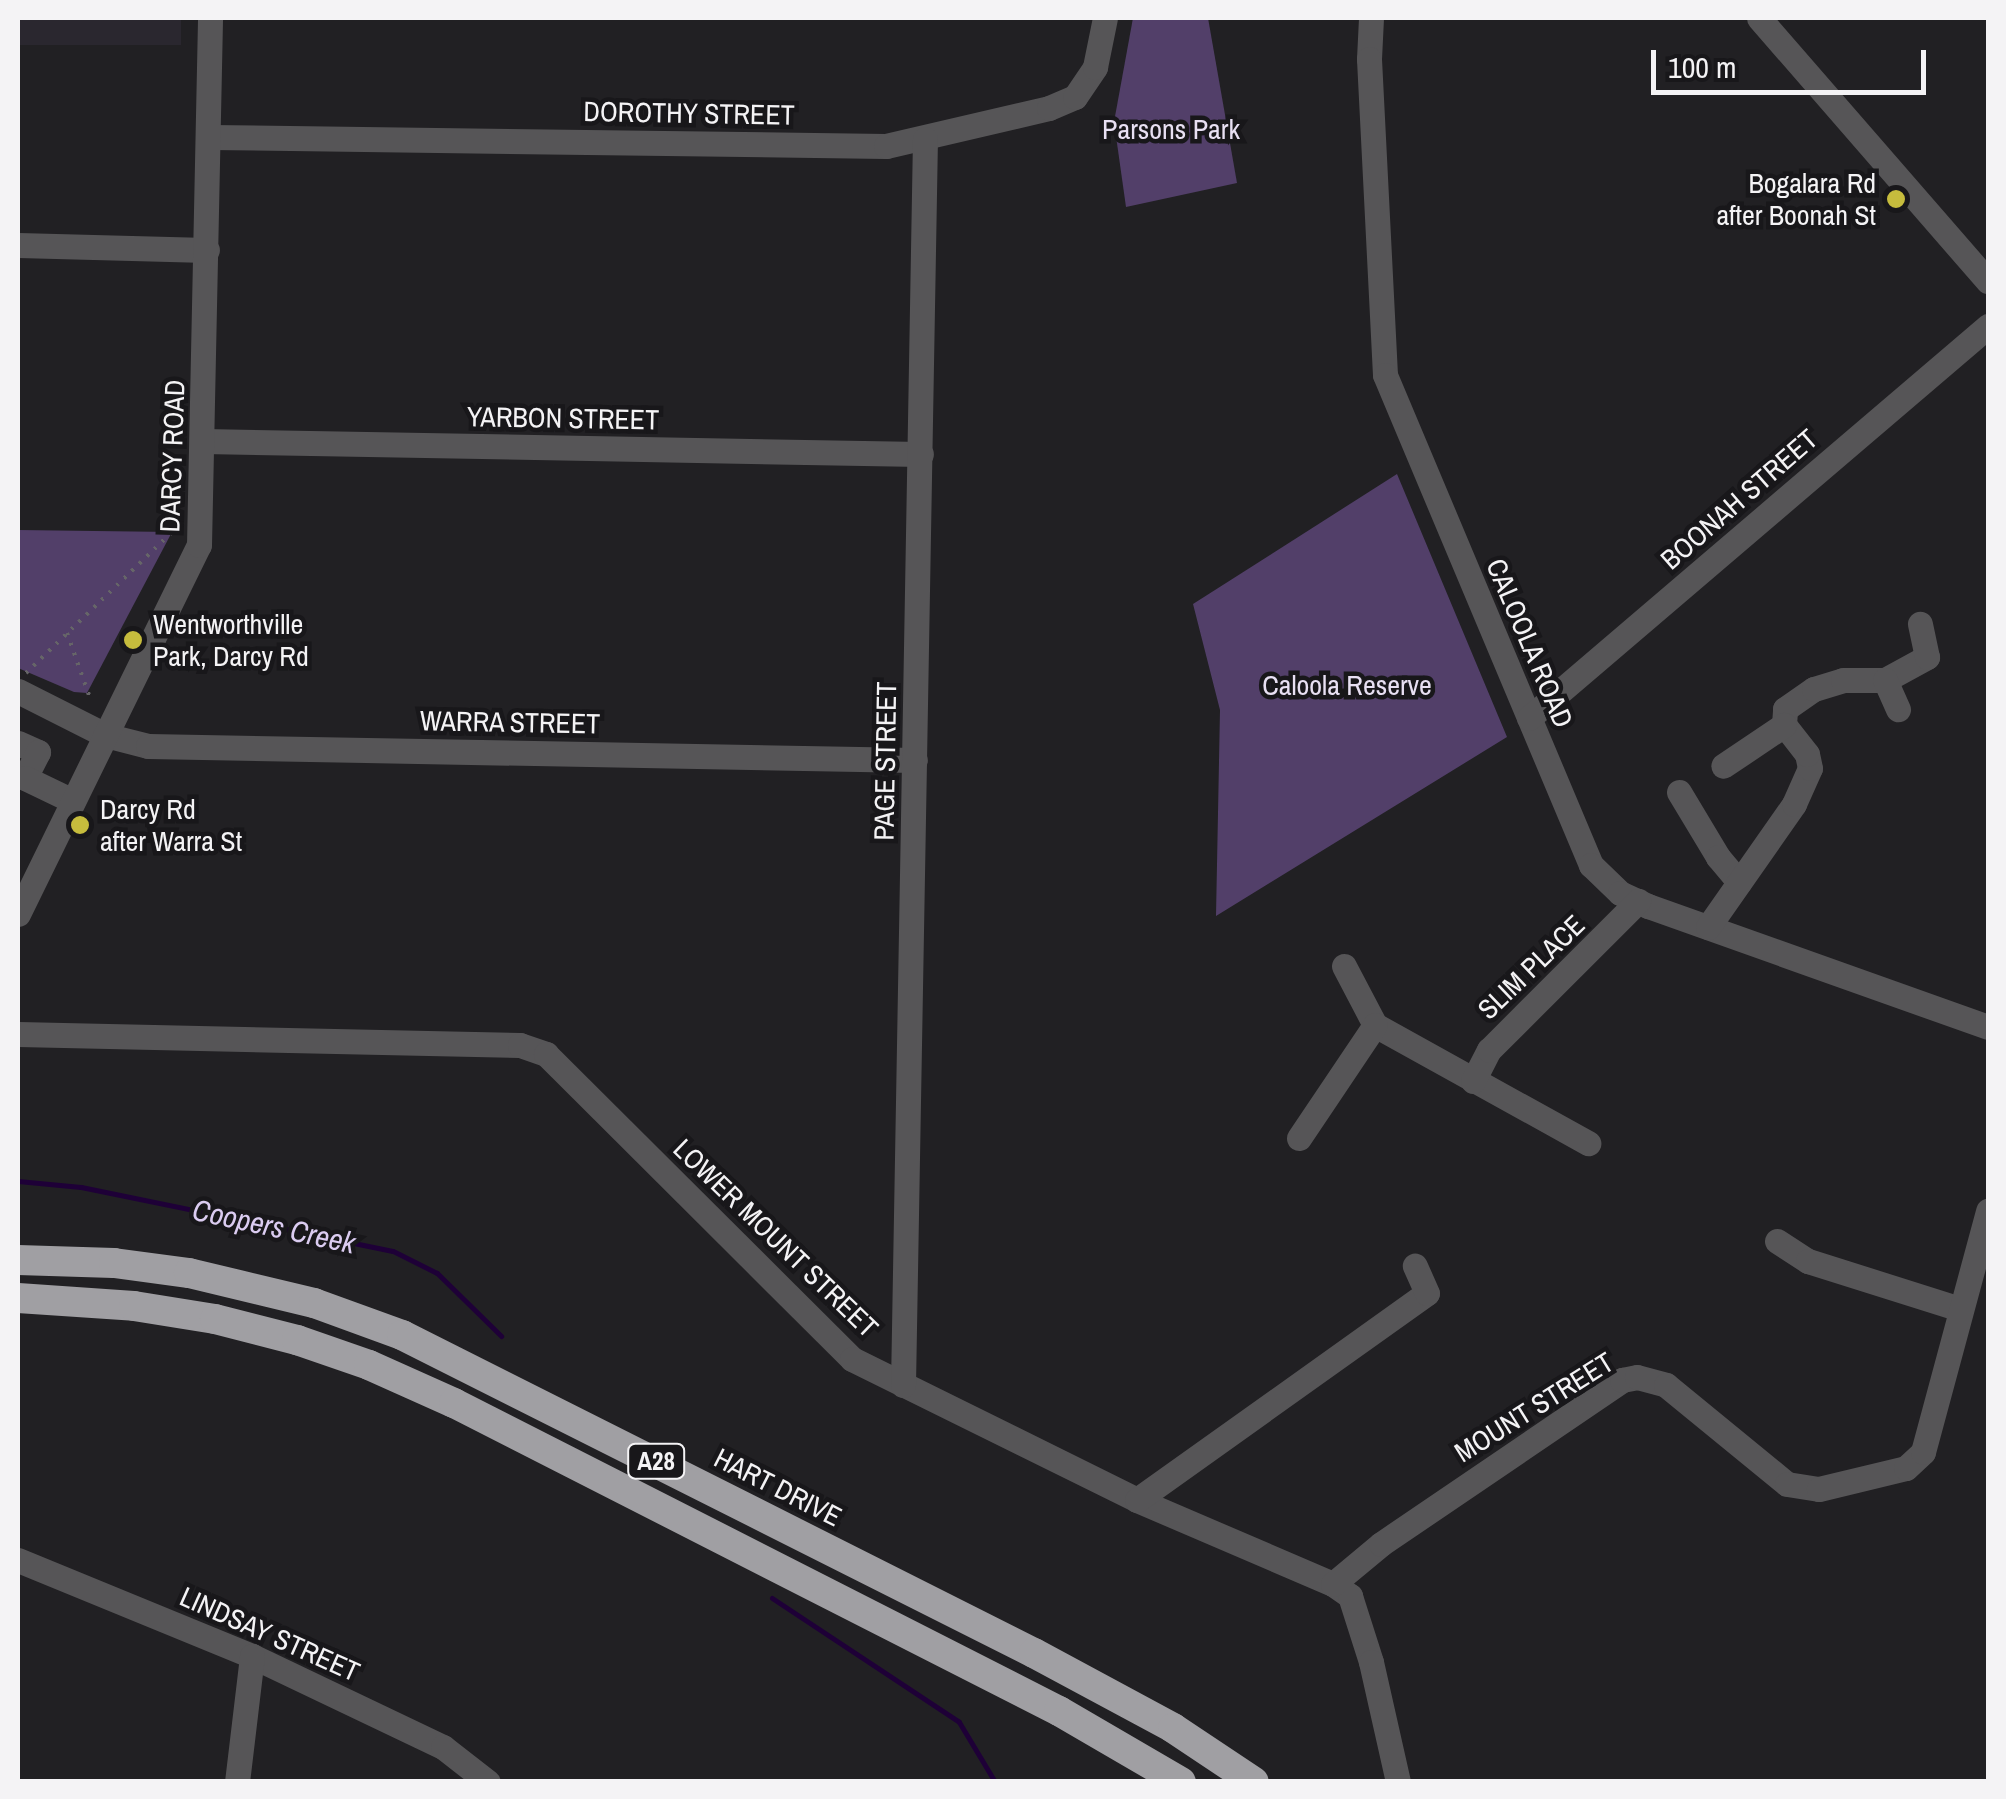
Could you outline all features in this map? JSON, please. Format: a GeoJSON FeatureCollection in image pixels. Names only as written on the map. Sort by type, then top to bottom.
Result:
{"type":"FeatureCollection","features":[{"type":"Feature","properties":{"kind":"highway","name":"HART DRIVE"},"geometry":{"type":"LineString","coordinates":[[18,1260],[114,1264],[189,1274],[314,1303],[402,1334],[1034,1654],[1173,1728],[1254,1782]]}},
{"type":"Feature","properties":{"kind":"highway","name":"A28"},"geometry":{"type":"LineString","coordinates":[[18,1298],[134,1306],[215,1319],[297,1340],[369,1365],[454,1403],[1059,1712],[1181,1782]]}},
{"type":"Feature","properties":{"kind":"street","name":"DARCY ROAD"},"geometry":{"type":"LineString","coordinates":[[18,914],[199,545],[210,18]]}},
{"type":"Feature","properties":{"kind":"street","name":"DOROTHY STREET"},"geometry":{"type":"LineString","coordinates":[[209,136],[886,146],[1049,108],[1075,97],[1095,67],[1105,18]]}},
{"type":"Feature","properties":{"kind":"street","name":"CALOOLA ROAD"},"geometry":{"type":"LineString","coordinates":[[1371,18],[1369,59],[1385,375],[1591,866],[1620,893],[1638,901],[1988,1027]]}},
{"type":"Feature","properties":{"kind":"street"},"geometry":{"type":"LineString","coordinates":[[1759,18],[1988,280]]}},
{"type":"Feature","properties":{"kind":"street","name":"PAGE STREET"},"geometry":{"type":"LineString","coordinates":[[903,1384],[925,139]]}},
{"type":"Feature","properties":{"kind":"street"},"geometry":{"type":"LineString","coordinates":[[18,245],[207,250]]}},
{"type":"Feature","properties":{"kind":"street","name":"BOONAH STREET"},"geometry":{"type":"LineString","coordinates":[[1530,718],[1988,326]]}},
{"type":"Feature","properties":{"kind":"street","name":"YARBON STREET"},"geometry":{"type":"LineString","coordinates":[[204,442],[920,454]]}},
{"type":"Feature","properties":{"kind":"street"},"geometry":{"type":"LineString","coordinates":[[1708,927],[1806,780],[1806,754],[1784,725],[1785,709],[1814,689],[1843,680],[1885,680],[1927,657],[1928,642],[1920,624]]}},
{"type":"Feature","properties":{"kind":"street"},"geometry":{"type":"LineString","coordinates":[[1885,680],[1898,709]]}},
{"type":"Feature","properties":{"kind":"street","name":"WARRA STREET"},"geometry":{"type":"LineString","coordinates":[[20,684],[105,735],[148,746],[915,760]]}},
{"type":"Feature","properties":{"kind":"street"},"geometry":{"type":"LineString","coordinates":[[1723,766],[1784,725]]}},
{"type":"Feature","properties":{"kind":"street"},"geometry":{"type":"LineString","coordinates":[[18,742],[38,752],[26,778],[73,801]]}},
{"type":"Feature","properties":{"kind":"street"},"geometry":{"type":"LineString","coordinates":[[1679,792],[1718,857],[1740,882]]}},
{"type":"Feature","properties":{"kind":"street","name":"SLIM PLACE"},"geometry":{"type":"LineString","coordinates":[[1473,1081],[1489,1050],[1638,901]]}},
{"type":"Feature","properties":{"kind":"street"},"geometry":{"type":"LineString","coordinates":[[1344,966],[1375,1024],[1588,1143]]}},
{"type":"Feature","properties":{"kind":"street"},"geometry":{"type":"LineString","coordinates":[[1299,1138],[1375,1024]]}},
{"type":"Feature","properties":{"kind":"street","name":"LOWER MOUNT STREET"},"geometry":{"type":"LineString","coordinates":[[18,1034],[534,1048],[560,1066],[852,1359],[1137,1500],[1333,1584]]}},
{"type":"Feature","properties":{"kind":"street","name":"MOUNT STREET"},"geometry":{"type":"LineString","coordinates":[[1333,1584],[1380,1544],[1622,1380],[1637,1376],[1666,1385],[1787,1484],[1818,1489],[1906,1468],[1923,1452],[1988,1212]]}},
{"type":"Feature","properties":{"kind":"street"},"geometry":{"type":"LineString","coordinates":[[1776,1241],[1808,1261],[1960,1309]]}},
{"type":"Feature","properties":{"kind":"street"},"geometry":{"type":"LineString","coordinates":[[1137,1500],[1427,1293],[1415,1266]]}},
{"type":"Feature","properties":{"kind":"street","name":"LINDSAY STREET"},"geometry":{"type":"LineString","coordinates":[[18,1560],[252,1656],[443,1746],[488,1782]]}},
{"type":"Feature","properties":{"kind":"street"},"geometry":{"type":"LineString","coordinates":[[1333,1584],[1350,1596],[1358,1611],[1398,1782]]}},
{"type":"Feature","properties":{"kind":"street"},"geometry":{"type":"LineString","coordinates":[[237,1782],[252,1656]]}},
{"type":"Feature","properties":{"kind":"path"},"geometry":{"type":"LineString","coordinates":[[20,684],[172,532],[179,532]]}},
{"type":"Feature","properties":{"kind":"path"},"geometry":{"type":"LineString","coordinates":[[67,634],[90,698]]}},
{"type":"Feature","properties":{"kind":"shaded area"},"geometry":{"type":"Polygon","coordinates":[[[18,18],[181,18],[181,45],[18,45],[18,18]]]}},
{"type":"Feature","properties":{"kind":"green space","name":"Parsons Park"},"geometry":{"type":"Polygon","coordinates":[[[1133,18],[1208,18],[1237,183],[1126,207],[1114,122],[1133,18]]]}},
{"type":"Feature","properties":{"kind":"green space","name":"Caloola Reserve"},"geometry":{"type":"Polygon","coordinates":[[[1397,474],[1507,737],[1216,916],[1220,710],[1193,604],[1397,474]]]}},
{"type":"Feature","properties":{"kind":"green space"},"geometry":{"type":"Polygon","coordinates":[[[18,530],[172,532],[87,693],[74,692],[18,668],[18,530]]]}},
{"type":"Feature","properties":{"kind":"waterway","name":"Coopers Creek"},"geometry":{"type":"LineString","coordinates":[[18,1181],[81,1187],[393,1251],[437,1273],[501,1336]]}},
{"type":"Feature","properties":{"kind":"waterway","name":"Coopers Creek"},"geometry":{"type":"LineString","coordinates":[[772,1598],[959,1722],[995,1782]]}},
{"type":"Feature","properties":{"kind":"place","name":"Bogalara Rd after Boonah St"},"geometry":{"type":"Point","coordinates":[1896,199]}},
{"type":"Feature","properties":{"kind":"place","name":"Wentworthville Park, Darcy Rd"},"geometry":{"type":"Point","coordinates":[133,640]}},
{"type":"Feature","properties":{"kind":"place","name":"Darcy Rd after Warra St"},"geometry":{"type":"Point","coordinates":[80,825]}}]}
